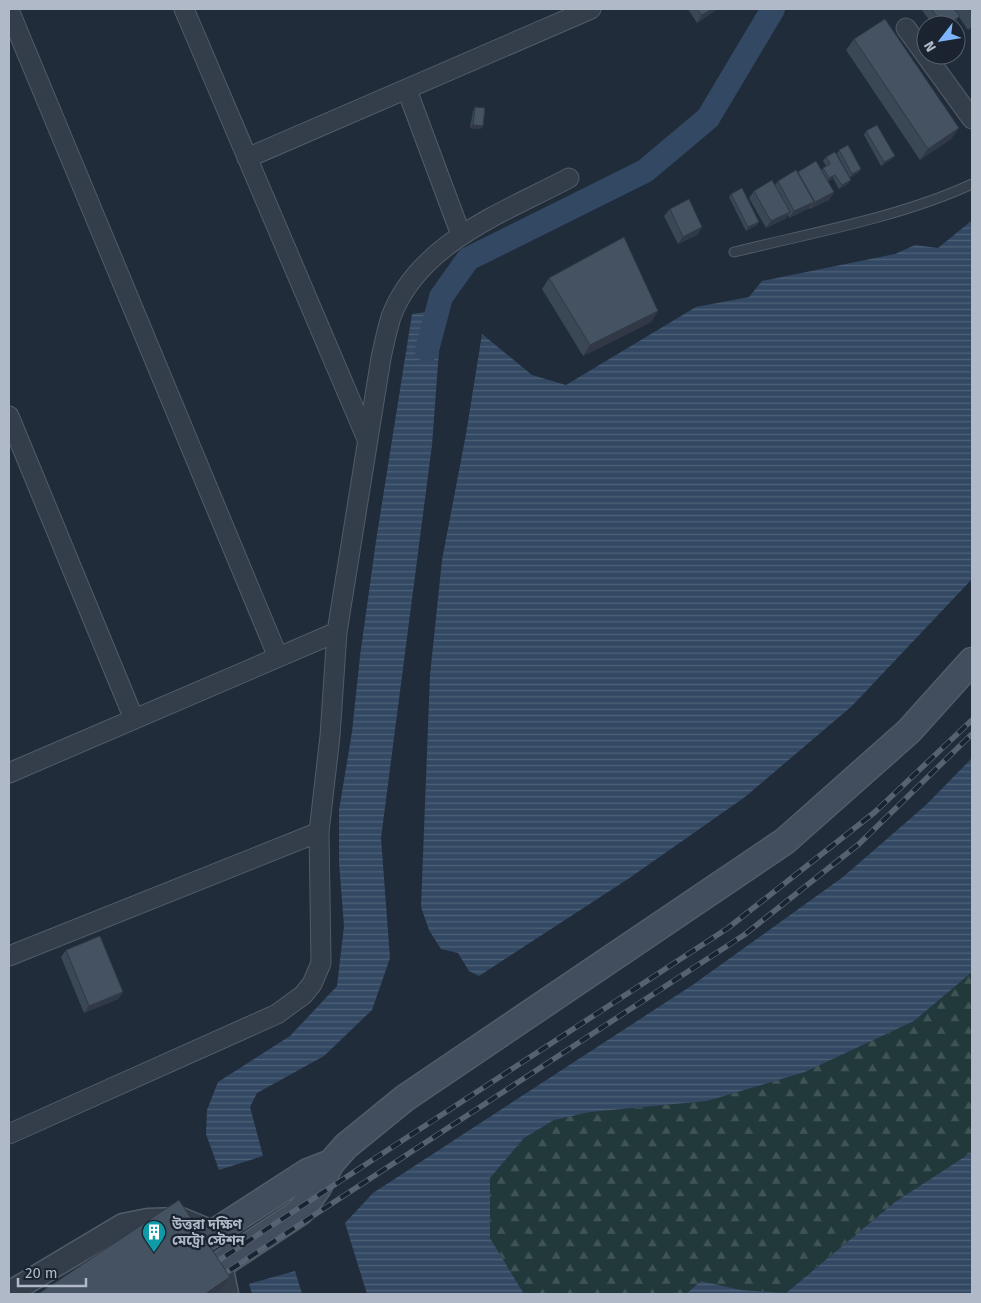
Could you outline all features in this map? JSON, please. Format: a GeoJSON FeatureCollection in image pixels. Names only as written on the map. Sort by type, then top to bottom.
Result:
{"type":"FeatureCollection","features":[{"type":"Feature","properties":{"kind":"main road"},"geometry":{"type":"LineString","coordinates":[[176,1294],[300,1212],[317,1189],[330,1163],[346,1146],[405,1098],[785,841],[909,731],[972,661]]}},
{"type":"Feature","properties":{"kind":"main road"},"geometry":{"type":"LineString","coordinates":[[119,1294],[308,1172],[330,1163]]}},
{"type":"Feature","properties":{"kind":"street"},"geometry":{"type":"LineString","coordinates":[[184,9],[367,439]]}},
{"type":"Feature","properties":{"kind":"street"},"geometry":{"type":"LineString","coordinates":[[247,158],[591,9]]}},
{"type":"Feature","properties":{"kind":"street"},"geometry":{"type":"LineString","coordinates":[[9,10],[278,657]]}},
{"type":"Feature","properties":{"kind":"street"},"geometry":{"type":"LineString","coordinates":[[906,28],[972,119]]}},
{"type":"Feature","properties":{"kind":"street"},"geometry":{"type":"LineString","coordinates":[[406,90],[461,236]]}},
{"type":"Feature","properties":{"kind":"street"},"geometry":{"type":"LineString","coordinates":[[9,1134],[263,1021],[290,1006],[312,984],[321,963],[319,832],[330,736],[337,632],[367,439],[381,358],[391,316],[408,287],[436,255],[461,236],[569,178]]}},
{"type":"Feature","properties":{"kind":"street"},"geometry":{"type":"LineString","coordinates":[[9,416],[134,719]]}},
{"type":"Feature","properties":{"kind":"street"},"geometry":{"type":"LineString","coordinates":[[9,773],[337,632]]}},
{"type":"Feature","properties":{"kind":"street"},"geometry":{"type":"LineString","coordinates":[[9,956],[319,832]]}},
{"type":"Feature","properties":{"kind":"street"},"geometry":{"type":"LineString","coordinates":[[9,1293],[123,1225],[148,1220],[181,1219],[215,1233]]}},
{"type":"Feature","properties":{"kind":"street"},"geometry":{"type":"LineString","coordinates":[[221,1264],[227,1294]]}},
{"type":"Feature","properties":{"kind":"lane"},"geometry":{"type":"LineString","coordinates":[[734,252],[888,213],[946,196],[972,184]]}},
{"type":"Feature","properties":{"kind":"green space"},"geometry":{"type":"Polygon","coordinates":[[[972,972],[972,1152],[895,1202],[785,1293],[741,1290],[701,1281],[686,1294],[524,1294],[490,1238],[490,1178],[524,1138],[554,1120],[590,1112],[707,1101],[805,1072],[914,1021],[972,972]]]}},
{"type":"Feature","properties":{"kind":"water"},"geometry":{"type":"Polygon","coordinates":[[[970,222],[972,223],[972,579],[852,706],[745,797],[628,879],[479,976],[469,971],[458,953],[441,949],[429,930],[421,907],[430,675],[442,560],[466,434],[482,334],[532,375],[566,385],[696,307],[749,297],[762,281],[895,254],[915,245],[938,248],[970,222]]]}},
{"type":"Feature","properties":{"kind":"water"},"geometry":{"type":"Polygon","coordinates":[[[426,312],[441,324],[432,445],[381,838],[390,958],[372,1010],[324,1056],[257,1093],[250,1107],[263,1156],[219,1170],[206,1134],[207,1110],[218,1082],[290,1036],[337,986],[344,926],[339,862],[339,810],[352,732],[360,656],[376,541],[412,314],[426,312]]]}},
{"type":"Feature","properties":{"kind":"water"},"geometry":{"type":"Polygon","coordinates":[[[972,758],[972,972],[914,1021],[805,1072],[707,1101],[590,1112],[554,1120],[524,1138],[490,1178],[490,1238],[524,1294],[367,1294],[345,1223],[373,1193],[694,984],[843,877],[926,805],[972,758]]]}},
{"type":"Feature","properties":{"kind":"water"},"geometry":{"type":"Polygon","coordinates":[[[972,1152],[972,1294],[686,1294],[701,1281],[741,1290],[786,1293],[895,1202],[972,1152]]]}},
{"type":"Feature","properties":{"kind":"water"},"geometry":{"type":"Polygon","coordinates":[[[295,1271],[302,1294],[252,1294],[249,1284],[295,1271]]]}},
{"type":"Feature","properties":{"kind":"building"},"geometry":{"type":"Polygon","coordinates":[[[697,9],[712,9],[702,15],[697,9]]]}},
{"type":"Feature","properties":{"kind":"building"},"geometry":{"type":"Polygon","coordinates":[[[931,9],[954,9],[959,15],[936,15],[931,9]]]}},
{"type":"Feature","properties":{"kind":"building"},"geometry":{"type":"Polygon","coordinates":[[[885,19],[959,128],[928,149],[854,39],[885,19]]]}},
{"type":"Feature","properties":{"kind":"building"},"geometry":{"type":"Polygon","coordinates":[[[475,107],[485,108],[483,126],[473,125],[475,107]]]}},
{"type":"Feature","properties":{"kind":"building"},"geometry":{"type":"Polygon","coordinates":[[[877,125],[895,156],[884,162],[866,131],[877,125]]]}},
{"type":"Feature","properties":{"kind":"building"},"geometry":{"type":"Polygon","coordinates":[[[848,145],[861,169],[852,174],[839,150],[848,145]]]}},
{"type":"Feature","properties":{"kind":"building"},"geometry":{"type":"Polygon","coordinates":[[[835,152],[851,180],[842,185],[835,175],[829,178],[823,168],[830,164],[826,157],[835,152]]]}},
{"type":"Feature","properties":{"kind":"building"},"geometry":{"type":"Polygon","coordinates":[[[816,161],[834,192],[815,202],[798,172],[816,161]]]}},
{"type":"Feature","properties":{"kind":"building"},"geometry":{"type":"Polygon","coordinates":[[[796,170],[814,202],[794,211],[778,181],[796,170]]]}},
{"type":"Feature","properties":{"kind":"building"},"geometry":{"type":"Polygon","coordinates":[[[772,180],[790,212],[771,221],[754,191],[772,180]]]}},
{"type":"Feature","properties":{"kind":"building"},"geometry":{"type":"Polygon","coordinates":[[[742,188],[759,222],[748,227],[731,194],[742,188]]]}},
{"type":"Feature","properties":{"kind":"building"},"geometry":{"type":"Polygon","coordinates":[[[689,199],[702,227],[683,237],[670,209],[689,199]]]}},
{"type":"Feature","properties":{"kind":"building"},"geometry":{"type":"Polygon","coordinates":[[[624,237],[658,311],[590,345],[549,278],[624,237]]]}},
{"type":"Feature","properties":{"kind":"building"},"geometry":{"type":"Polygon","coordinates":[[[100,936],[123,992],[89,1006],[66,950],[100,936]]]}},
{"type":"Feature","properties":{"kind":"building","name":"উত্তরা দক্ষিণ মেট্রো স্টেশন"},"geometry":{"type":"Polygon","coordinates":[[[179,1200],[230,1277],[205,1294],[38,1294],[179,1200]]]}},
{"type":"Feature","properties":{"kind":"waterway"},"geometry":{"type":"LineString","coordinates":[[427,350],[441,297],[468,259],[645,171],[708,118],[773,9]]}},
{"type":"Feature","properties":{"kind":"railway"},"geometry":{"type":"LineString","coordinates":[[207,1268],[728,928],[875,812],[972,720]]}},
{"type":"Feature","properties":{"kind":"railway"},"geometry":{"type":"LineString","coordinates":[[193,1294],[744,935],[859,844],[972,734]]}},
{"type":"Feature","properties":{"kind":"place","name":"উত্তরা দক্ষিণ মেট্রো স্টেশন"},"geometry":{"type":"Point","coordinates":[154,1253]}}]}
